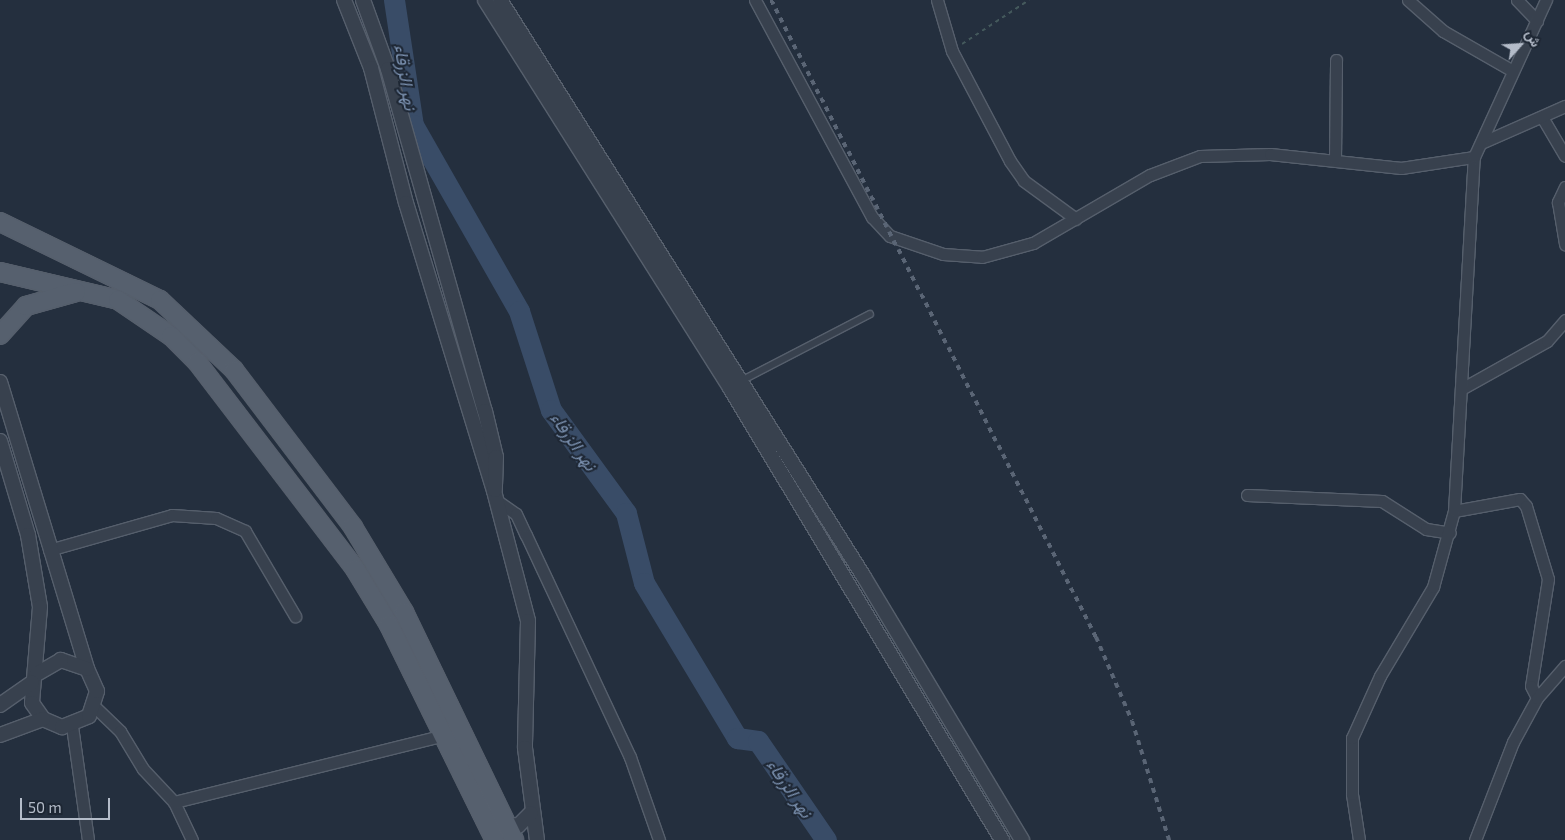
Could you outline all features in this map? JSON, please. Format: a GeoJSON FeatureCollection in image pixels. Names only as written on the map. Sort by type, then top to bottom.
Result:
{"type":"FeatureCollection","features":[{"type":"Feature","properties":{"kind":"main road"},"geometry":{"type":"LineString","coordinates":[[0,222],[160,300],[234,370],[321,482],[394,595],[514,840]]}},
{"type":"Feature","properties":{"kind":"main road"},"geometry":{"type":"LineString","coordinates":[[0,272],[84,290],[144,314],[197,362],[355,569],[445,735],[495,840]]}},
{"type":"Feature","properties":{"kind":"main road"},"geometry":{"type":"LineString","coordinates":[[0,335],[26,306],[84,290]]}},
{"type":"Feature","properties":{"kind":"street"},"geometry":{"type":"LineString","coordinates":[[344,0],[371,68],[406,203],[495,495],[530,641],[525,732],[531,812],[537,840]]}},
{"type":"Feature","properties":{"kind":"street"},"geometry":{"type":"LineString","coordinates":[[363,0],[388,69],[485,411],[496,457],[495,495],[516,514],[526,535],[630,756],[659,840]]}},
{"type":"Feature","properties":{"kind":"street"},"geometry":{"type":"LineString","coordinates":[[485,0],[735,385],[864,576],[1022,840]]}},
{"type":"Feature","properties":{"kind":"street"},"geometry":{"type":"LineString","coordinates":[[500,0],[735,385],[851,586],[1002,840]]}},
{"type":"Feature","properties":{"kind":"street"},"geometry":{"type":"LineString","coordinates":[[755,0],[863,205],[890,236],[943,254],[982,258],[1033,242],[1150,175],[1200,156],[1230,152],[1335,160],[1400,168],[1474,157]]}},
{"type":"Feature","properties":{"kind":"street"},"geometry":{"type":"LineString","coordinates":[[937,0],[952,51],[994,134],[1024,181],[1076,219]]}},
{"type":"Feature","properties":{"kind":"street"},"geometry":{"type":"LineString","coordinates":[[1408,0],[1443,31],[1511,70]]}},
{"type":"Feature","properties":{"kind":"street"},"geometry":{"type":"LineString","coordinates":[[1517,0],[1537,21]]}},
{"type":"Feature","properties":{"kind":"street"},"geometry":{"type":"LineString","coordinates":[[1359,840],[1352,794],[1352,738],[1380,676],[1433,587],[1450,533],[1454,511],[1463,388],[1474,157],[1482,143],[1511,70],[1546,0]]}},
{"type":"Feature","properties":{"kind":"street"},"geometry":{"type":"LineString","coordinates":[[1335,160],[1336,60]]}},
{"type":"Feature","properties":{"kind":"street"},"geometry":{"type":"LineString","coordinates":[[1482,143],[1565,106]]}},
{"type":"Feature","properties":{"kind":"street"},"geometry":{"type":"LineString","coordinates":[[1542,117],[1565,156]]}},
{"type":"Feature","properties":{"kind":"street"},"geometry":{"type":"LineString","coordinates":[[1565,187],[1558,202],[1565,244]]}},
{"type":"Feature","properties":{"kind":"street"},"geometry":{"type":"LineString","coordinates":[[1463,388],[1547,341],[1565,320]]}},
{"type":"Feature","properties":{"kind":"street"},"geometry":{"type":"LineString","coordinates":[[0,382],[49,550],[87,669],[97,691],[95,707],[72,726]]}},
{"type":"Feature","properties":{"kind":"street"},"geometry":{"type":"LineString","coordinates":[[0,442],[35,572],[40,607],[32,702],[42,719]]}},
{"type":"Feature","properties":{"kind":"street"},"geometry":{"type":"LineString","coordinates":[[1247,495],[1382,501],[1426,529],[1450,533]]}},
{"type":"Feature","properties":{"kind":"street"},"geometry":{"type":"LineString","coordinates":[[1454,511],[1520,499],[1526,506],[1548,574],[1531,686],[1537,698]]}},
{"type":"Feature","properties":{"kind":"street"},"geometry":{"type":"LineString","coordinates":[[49,550],[172,515],[216,518],[232,522],[249,537],[295,616]]}},
{"type":"Feature","properties":{"kind":"street"},"geometry":{"type":"LineString","coordinates":[[851,586],[864,576]]}},
{"type":"Feature","properties":{"kind":"street"},"geometry":{"type":"LineString","coordinates":[[0,705],[61,660],[87,669]]}},
{"type":"Feature","properties":{"kind":"street"},"geometry":{"type":"LineString","coordinates":[[1475,840],[1513,742],[1537,698],[1565,666]]}},
{"type":"Feature","properties":{"kind":"street"},"geometry":{"type":"LineString","coordinates":[[95,707],[120,731],[150,778],[174,802],[192,840]]}},
{"type":"Feature","properties":{"kind":"street"},"geometry":{"type":"LineString","coordinates":[[0,734],[42,719],[72,726]]}},
{"type":"Feature","properties":{"kind":"street"},"geometry":{"type":"LineString","coordinates":[[72,726],[88,840]]}},
{"type":"Feature","properties":{"kind":"street"},"geometry":{"type":"LineString","coordinates":[[174,802],[445,735]]}},
{"type":"Feature","properties":{"kind":"street"},"geometry":{"type":"LineString","coordinates":[[506,824],[524,823],[531,812]]}},
{"type":"Feature","properties":{"kind":"lane"},"geometry":{"type":"LineString","coordinates":[[735,385],[870,314]]}},
{"type":"Feature","properties":{"kind":"path"},"geometry":{"type":"LineString","coordinates":[[952,51],[1029,0]]}},
{"type":"Feature","properties":{"kind":"waterway","name":"نهر الزرقاء"},"geometry":{"type":"LineString","coordinates":[[394,0],[413,125],[519,311],[551,410],[626,513],[644,583],[737,738],[758,741],[826,840]]}},
{"type":"Feature","properties":{"kind":"railway"},"geometry":{"type":"LineString","coordinates":[[771,0],[1096,637],[1132,721],[1169,840]]}}]}
